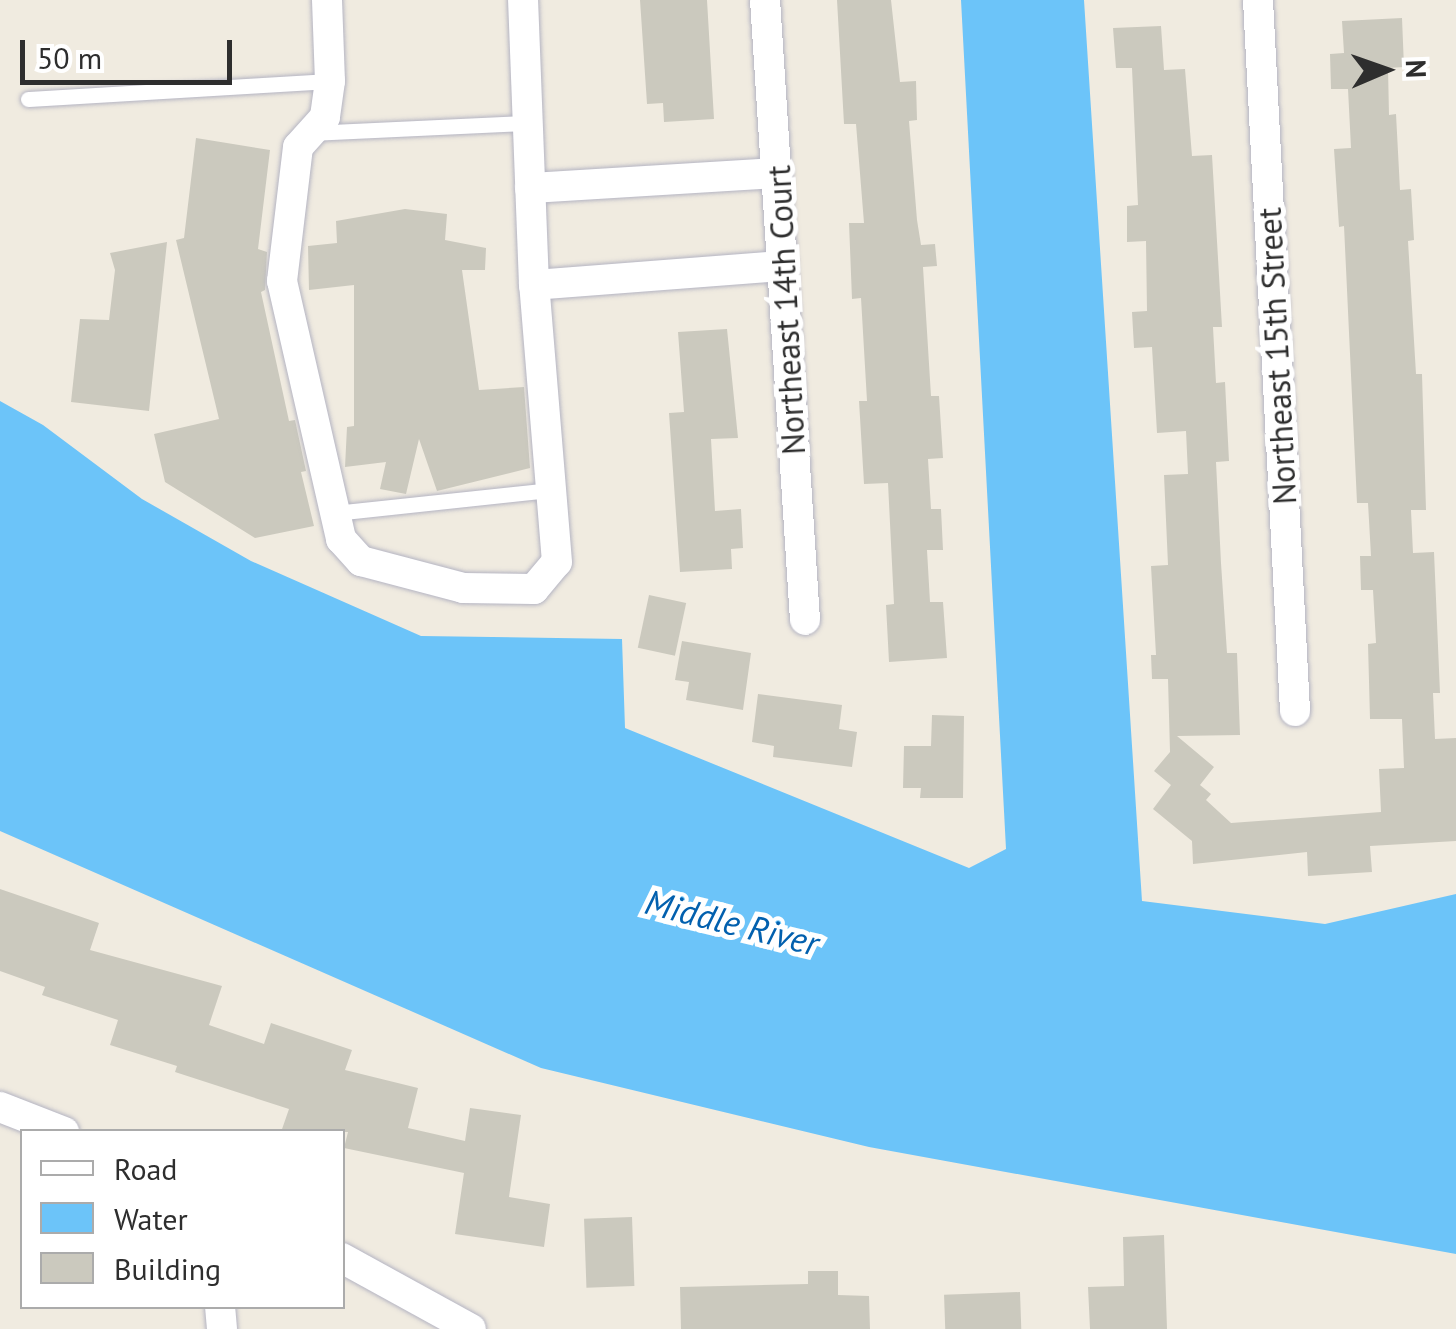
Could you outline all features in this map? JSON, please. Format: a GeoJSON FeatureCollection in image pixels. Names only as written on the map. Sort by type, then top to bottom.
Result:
{"type":"FeatureCollection","features":[{"type":"Feature","properties":{"kind":"street"},"geometry":{"type":"LineString","coordinates":[[327,0],[330,81],[325,117],[298,147],[282,281],[340,539],[360,561],[463,588],[534,589],[557,562],[534,285],[523,0]]}},
{"type":"Feature","properties":{"kind":"street","name":"Northeast 14th Court"},"geometry":{"type":"LineString","coordinates":[[766,0],[805,620]]}},
{"type":"Feature","properties":{"kind":"street","name":"Northeast 15th Street"},"geometry":{"type":"LineString","coordinates":[[1258,0],[1295,711]]}},
{"type":"Feature","properties":{"kind":"street"},"geometry":{"type":"LineString","coordinates":[[530,188],[778,173]]}},
{"type":"Feature","properties":{"kind":"street"},"geometry":{"type":"LineString","coordinates":[[534,285],[782,266]]}},
{"type":"Feature","properties":{"kind":"street"},"geometry":{"type":"LineString","coordinates":[[0,1107],[56,1129]]}},
{"type":"Feature","properties":{"kind":"street"},"geometry":{"type":"LineString","coordinates":[[345,1260],[472,1329]]}},
{"type":"Feature","properties":{"kind":"lane"},"geometry":{"type":"LineString","coordinates":[[28,100],[330,81]]}},
{"type":"Feature","properties":{"kind":"lane"},"geometry":{"type":"LineString","coordinates":[[310,133],[528,122]]}},
{"type":"Feature","properties":{"kind":"lane"},"geometry":{"type":"LineString","coordinates":[[335,514],[551,490]]}},
{"type":"Feature","properties":{"kind":"water","name":"Middle River"},"geometry":{"type":"Polygon","coordinates":[[[961,0],[1084,0],[1142,901],[1325,924],[1456,894],[1456,1254],[869,1147],[541,1068],[0,831],[0,401],[43,425],[142,499],[251,561],[421,636],[622,639],[625,728],[969,868],[1006,849],[961,0]]]}},
{"type":"Feature","properties":{"kind":"building"},"geometry":{"type":"Polygon","coordinates":[[[640,0],[707,0],[714,119],[664,122],[663,103],[647,104],[640,0]]]}},
{"type":"Feature","properties":{"kind":"building"},"geometry":{"type":"Polygon","coordinates":[[[837,0],[891,0],[900,82],[916,81],[917,120],[909,121],[921,245],[935,244],[937,266],[923,267],[931,396],[939,396],[943,458],[928,459],[931,509],[941,509],[943,550],[927,550],[930,602],[943,602],[947,658],[889,662],[886,605],[894,604],[888,483],[864,484],[859,401],[867,401],[861,298],[852,299],[849,223],[864,223],[856,124],[844,124],[837,0]]]}},
{"type":"Feature","properties":{"kind":"building"},"geometry":{"type":"Polygon","coordinates":[[[1402,18],[1404,67],[1388,68],[1389,115],[1396,114],[1400,190],[1411,189],[1414,240],[1408,241],[1416,374],[1422,374],[1426,510],[1411,510],[1413,553],[1434,552],[1440,693],[1433,693],[1435,739],[1456,738],[1456,841],[1370,846],[1372,872],[1308,876],[1307,852],[1193,864],[1192,841],[1153,809],[1171,785],[1154,771],[1170,752],[1168,679],[1152,679],[1151,655],[1156,655],[1151,566],[1168,565],[1164,475],[1188,474],[1186,431],[1157,433],[1152,347],[1134,348],[1132,312],[1147,311],[1146,241],[1127,242],[1127,206],[1138,205],[1132,68],[1116,68],[1113,28],[1161,26],[1164,70],[1185,69],[1192,156],[1212,155],[1222,327],[1213,327],[1216,383],[1225,382],[1229,461],[1216,462],[1227,653],[1237,653],[1240,735],[1177,736],[1214,767],[1200,785],[1211,794],[1206,800],[1231,823],[1381,812],[1379,769],[1404,768],[1402,719],[1370,719],[1368,644],[1376,643],[1373,590],[1361,590],[1360,556],[1371,556],[1368,503],[1357,503],[1344,226],[1339,227],[1334,149],[1351,148],[1348,89],[1331,89],[1330,54],[1344,53],[1342,21],[1402,18]]]}},
{"type":"Feature","properties":{"kind":"building"},"geometry":{"type":"Polygon","coordinates":[[[196,138],[270,150],[258,249],[267,252],[265,290],[261,292],[289,421],[295,420],[306,471],[301,472],[314,526],[255,538],[165,482],[154,434],[219,419],[176,240],[184,238],[196,138]]]}},
{"type":"Feature","properties":{"kind":"building"},"geometry":{"type":"Polygon","coordinates":[[[405,209],[447,214],[445,240],[486,248],[485,270],[462,270],[479,390],[524,387],[530,468],[437,491],[419,439],[406,494],[380,489],[386,462],[345,467],[347,427],[354,426],[354,285],[309,290],[308,246],[337,243],[336,221],[405,209]]]}},
{"type":"Feature","properties":{"kind":"building"},"geometry":{"type":"Polygon","coordinates":[[[167,242],[149,411],[71,402],[80,319],[109,320],[115,270],[110,253],[167,242]]]}},
{"type":"Feature","properties":{"kind":"building"},"geometry":{"type":"Polygon","coordinates":[[[727,329],[738,438],[711,439],[715,511],[741,509],[743,548],[731,549],[732,569],[680,572],[669,413],[684,412],[678,332],[727,329]]]}},
{"type":"Feature","properties":{"kind":"building"},"geometry":{"type":"Polygon","coordinates":[[[649,595],[686,603],[675,656],[638,648],[649,595]]]}},
{"type":"Feature","properties":{"kind":"building"},"geometry":{"type":"Polygon","coordinates":[[[682,641],[751,653],[743,710],[686,700],[689,682],[675,680],[682,641]]]}},
{"type":"Feature","properties":{"kind":"building"},"geometry":{"type":"Polygon","coordinates":[[[758,694],[842,705],[839,729],[857,732],[852,767],[773,757],[774,746],[752,742],[758,694]]]}},
{"type":"Feature","properties":{"kind":"building"},"geometry":{"type":"Polygon","coordinates":[[[932,715],[964,716],[963,798],[920,798],[921,788],[903,788],[904,746],[931,746],[932,715]]]}},
{"type":"Feature","properties":{"kind":"building"},"geometry":{"type":"Polygon","coordinates":[[[0,889],[99,923],[90,950],[222,986],[209,1025],[264,1044],[271,1023],[352,1050],[345,1070],[418,1088],[408,1128],[465,1141],[470,1108],[521,1115],[509,1197],[550,1204],[544,1247],[455,1234],[464,1173],[345,1148],[345,1129],[282,1129],[289,1109],[175,1072],[177,1066],[110,1045],[118,1020],[42,995],[45,987],[0,971],[0,889]]]}},
{"type":"Feature","properties":{"kind":"building"},"geometry":{"type":"Polygon","coordinates":[[[632,1217],[634,1286],[586,1288],[584,1219],[632,1217]]]}},
{"type":"Feature","properties":{"kind":"building"},"geometry":{"type":"Polygon","coordinates":[[[1164,1235],[1167,1329],[1090,1329],[1088,1287],[1124,1286],[1123,1237],[1164,1235]]]}},
{"type":"Feature","properties":{"kind":"building"},"geometry":{"type":"Polygon","coordinates":[[[808,1271],[838,1271],[838,1295],[869,1296],[870,1329],[681,1329],[680,1287],[808,1284],[808,1271]]]}},
{"type":"Feature","properties":{"kind":"building"},"geometry":{"type":"Polygon","coordinates":[[[1020,1292],[1021,1329],[945,1329],[944,1295],[1020,1292]]]}}]}
